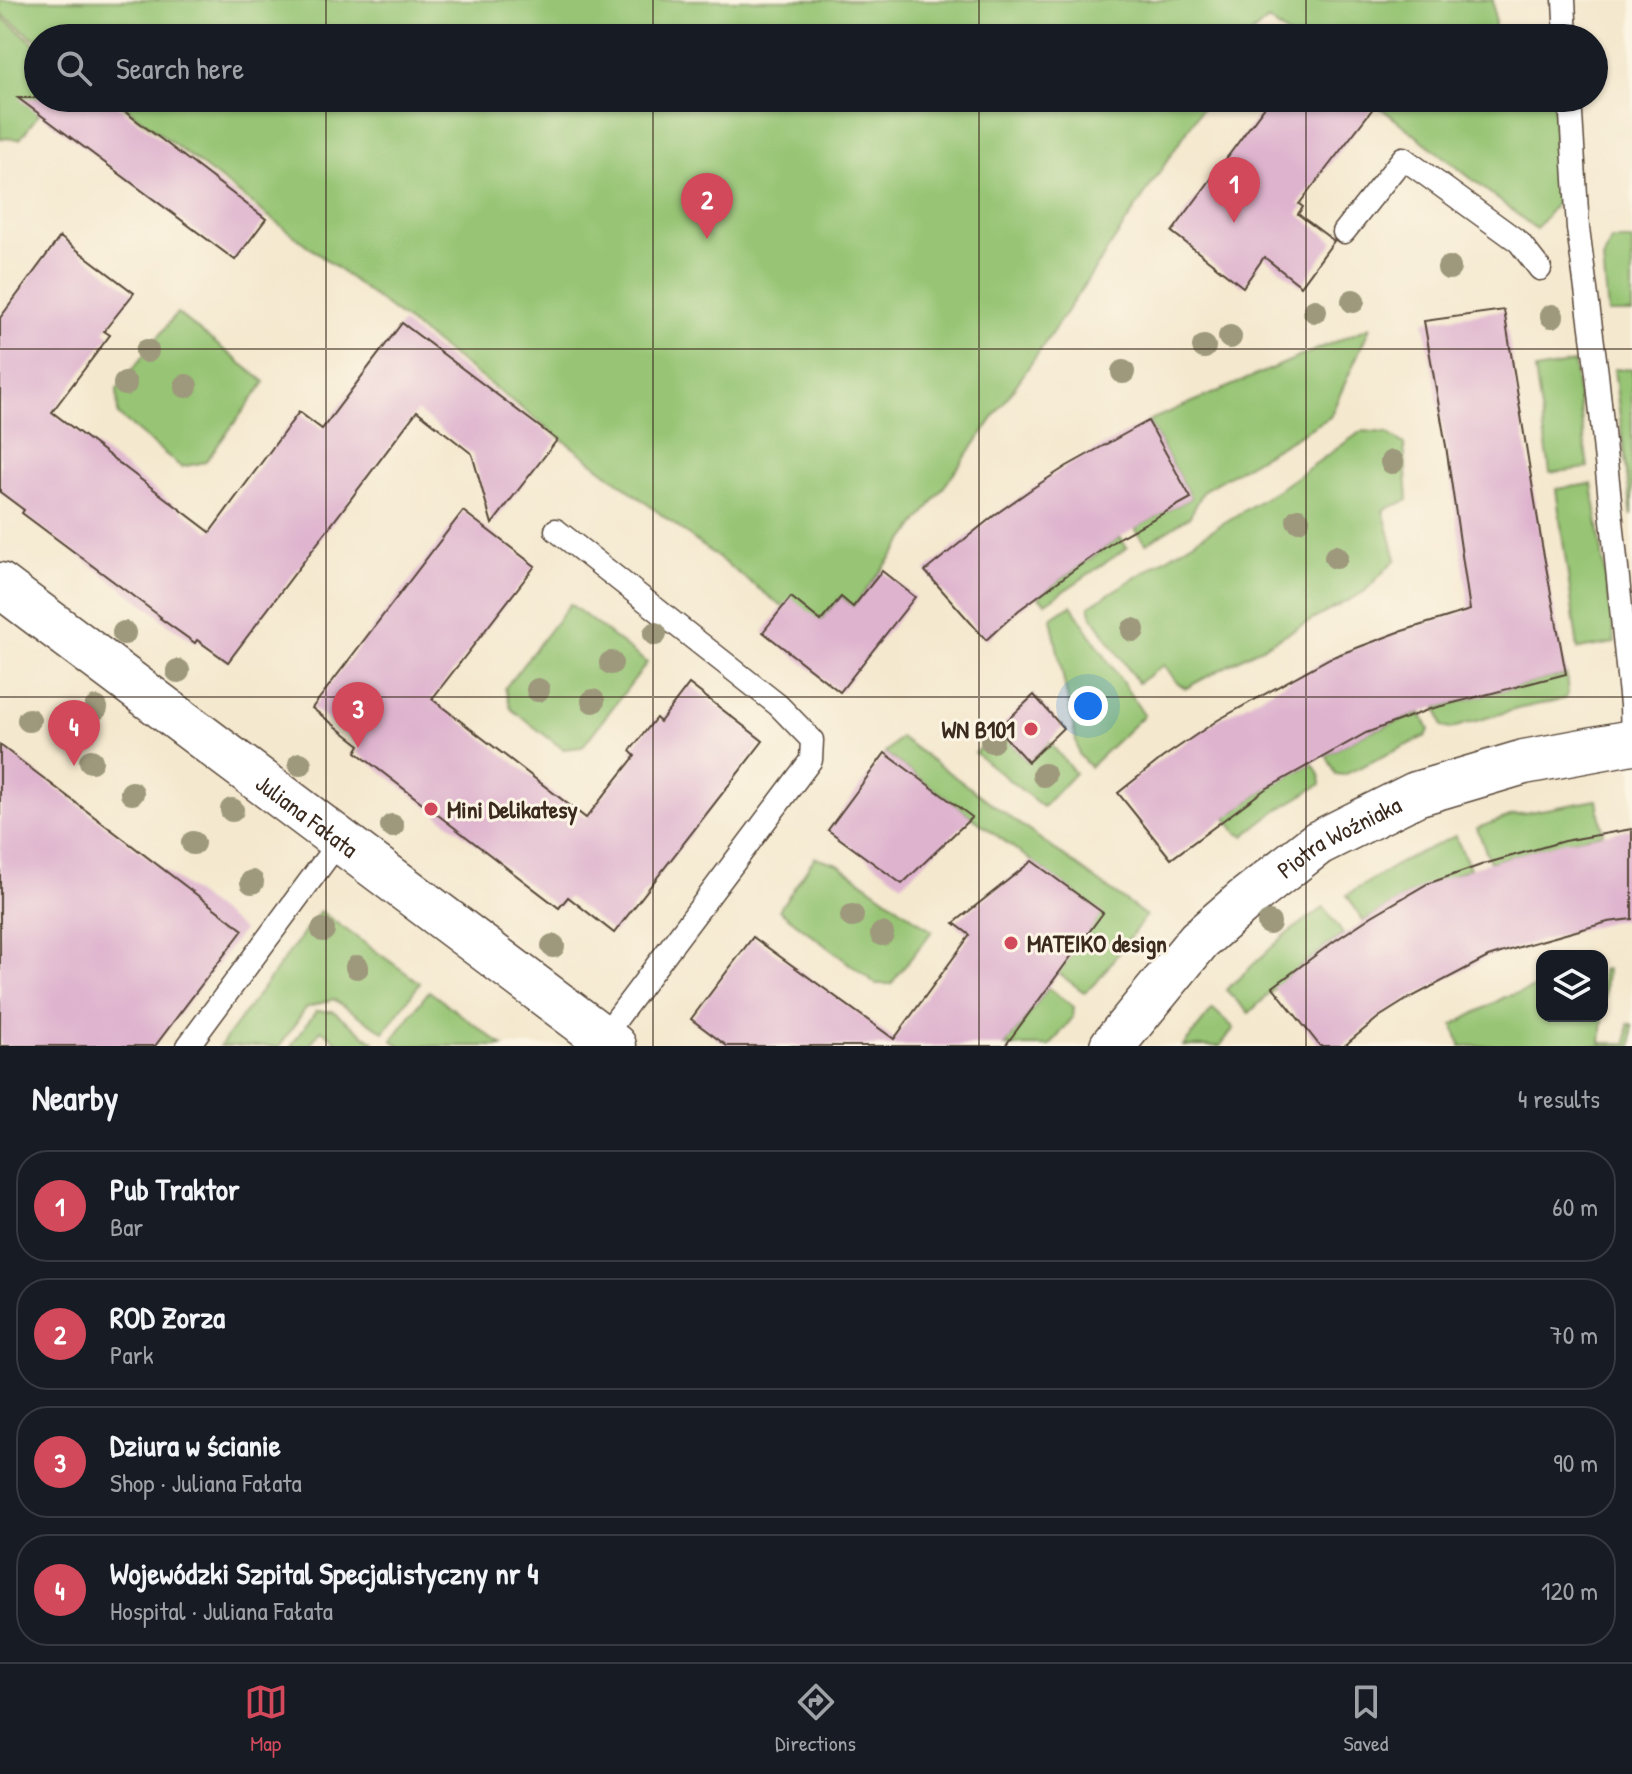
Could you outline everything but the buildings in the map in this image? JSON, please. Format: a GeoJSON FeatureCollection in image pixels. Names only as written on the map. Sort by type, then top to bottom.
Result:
{"type":"FeatureCollection","features":[{"type":"Feature","properties":{"kind":"street","name":"Juliana Fałata"},"geometry":{"type":"LineString","coordinates":[[0,585],[608,1042]]}},
{"type":"Feature","properties":{"kind":"street","name":"Piotra Woźniaka"},"geometry":{"type":"LineString","coordinates":[[1112,1046],[1199,940],[1318,843],[1416,794],[1524,762],[1632,742]]}},
{"type":"Feature","properties":{"kind":"lane"},"geometry":{"type":"LineString","coordinates":[[1564,0],[1565,24]]}},
{"type":"Feature","properties":{"kind":"lane"},"geometry":{"type":"LineString","coordinates":[[1571,112],[1578,228],[1599,389],[1631,705],[1632,742]]}},
{"type":"Feature","properties":{"kind":"lane"},"geometry":{"type":"LineString","coordinates":[[1344,232],[1403,158],[1519,242],[1540,269]]}},
{"type":"Feature","properties":{"kind":"lane"},"geometry":{"type":"LineString","coordinates":[[556,530],[778,705],[812,740],[811,760],[608,1042]]}},
{"type":"Feature","properties":{"kind":"lane"},"geometry":{"type":"LineString","coordinates":[[188,1046],[340,840]]}},
{"type":"Feature","properties":{"kind":"green space"},"geometry":{"type":"Polygon","coordinates":[[[0,0],[1493,0],[1495,24],[1273,24],[1268,20],[1263,24],[24,24],[24,31],[0,13],[0,0]]]}},
{"type":"Feature","properties":{"kind":"green space"},"geometry":{"type":"Polygon","coordinates":[[[0,16],[24,35],[24,112],[40,112],[20,139],[0,138],[0,16]]]}},
{"type":"Feature","properties":{"kind":"green space"},"geometry":{"type":"Polygon","coordinates":[[[131,112],[1200,112],[1036,356],[947,483],[853,607],[841,597],[821,621],[783,607],[131,112]]]}},
{"type":"Feature","properties":{"kind":"green space"},"geometry":{"type":"Polygon","coordinates":[[[1386,112],[1554,112],[1556,204],[1536,229],[1386,112]]]}},
{"type":"Feature","properties":{"kind":"green space"},"geometry":{"type":"Polygon","coordinates":[[[1611,240],[1632,240],[1632,313],[1608,313],[1603,260],[1611,240]]]}},
{"type":"Feature","properties":{"kind":"green space"},"geometry":{"type":"Polygon","coordinates":[[[177,313],[265,382],[205,462],[181,467],[118,415],[117,389],[177,313]]]}},
{"type":"Feature","properties":{"kind":"green space"},"geometry":{"type":"Polygon","coordinates":[[[1370,327],[1330,417],[1204,490],[1190,516],[1146,544],[1135,528],[1191,498],[1148,421],[1370,327]]]}},
{"type":"Feature","properties":{"kind":"green space"},"geometry":{"type":"Polygon","coordinates":[[[1574,363],[1588,468],[1550,473],[1535,370],[1574,363]]]}},
{"type":"Feature","properties":{"kind":"green space"},"geometry":{"type":"Polygon","coordinates":[[[1614,369],[1632,369],[1632,516],[1614,369]]]}},
{"type":"Feature","properties":{"kind":"green space"},"geometry":{"type":"Polygon","coordinates":[[[1362,431],[1387,433],[1404,444],[1408,500],[1383,510],[1396,559],[1364,592],[1186,688],[1178,684],[1164,665],[1138,683],[1092,616],[1089,606],[1282,487],[1362,431]]]}},
{"type":"Feature","properties":{"kind":"green space"},"geometry":{"type":"Polygon","coordinates":[[[1592,484],[1615,643],[1578,649],[1556,489],[1592,484]]]}},
{"type":"Feature","properties":{"kind":"green space"},"geometry":{"type":"Polygon","coordinates":[[[1120,537],[1127,548],[1046,603],[1038,596],[1120,537]]]}},
{"type":"Feature","properties":{"kind":"green space"},"geometry":{"type":"Polygon","coordinates":[[[570,604],[647,663],[582,747],[563,749],[511,709],[505,688],[570,604]]]}},
{"type":"Feature","properties":{"kind":"green space"},"geometry":{"type":"Polygon","coordinates":[[[1071,605],[1144,715],[1090,767],[1079,755],[1051,618],[1071,605]]]}},
{"type":"Feature","properties":{"kind":"green space"},"geometry":{"type":"Polygon","coordinates":[[[1566,674],[1568,694],[1564,699],[1449,729],[1442,726],[1437,707],[1566,674]]]}},
{"type":"Feature","properties":{"kind":"green space"},"geometry":{"type":"Polygon","coordinates":[[[1421,713],[1429,730],[1426,736],[1344,775],[1336,774],[1326,755],[1366,733],[1421,713]]]}},
{"type":"Feature","properties":{"kind":"green space"},"geometry":{"type":"Polygon","coordinates":[[[998,729],[1028,762],[1050,743],[1075,773],[1043,807],[975,753],[998,729]]]}},
{"type":"Feature","properties":{"kind":"green space"},"geometry":{"type":"Polygon","coordinates":[[[900,737],[1146,916],[1096,983],[1084,992],[1058,973],[1102,913],[885,753],[900,737]]]}},
{"type":"Feature","properties":{"kind":"green space"},"geometry":{"type":"Polygon","coordinates":[[[1312,763],[1320,775],[1321,784],[1276,811],[1244,836],[1237,833],[1226,818],[1264,790],[1312,763]]]}},
{"type":"Feature","properties":{"kind":"green space"},"geometry":{"type":"Polygon","coordinates":[[[1597,800],[1603,834],[1490,862],[1477,828],[1513,815],[1597,800]]]}},
{"type":"Feature","properties":{"kind":"green space"},"geometry":{"type":"Polygon","coordinates":[[[1455,836],[1470,868],[1407,896],[1363,921],[1347,895],[1406,859],[1455,836]]]}},
{"type":"Feature","properties":{"kind":"green space"},"geometry":{"type":"Polygon","coordinates":[[[815,857],[838,864],[932,931],[891,984],[876,984],[779,910],[815,857]]]}},
{"type":"Feature","properties":{"kind":"green space"},"geometry":{"type":"Polygon","coordinates":[[[1324,907],[1343,934],[1289,975],[1249,1013],[1226,990],[1284,936],[1324,907]]]}},
{"type":"Feature","properties":{"kind":"green space"},"geometry":{"type":"Polygon","coordinates":[[[320,911],[420,983],[384,1032],[333,999],[306,1008],[280,1046],[220,1046],[320,911]]]}},
{"type":"Feature","properties":{"kind":"green space"},"geometry":{"type":"Polygon","coordinates":[[[1048,988],[1074,1007],[1073,1017],[1050,1046],[1005,1046],[1048,988]]]}},
{"type":"Feature","properties":{"kind":"green space"},"geometry":{"type":"Polygon","coordinates":[[[1536,988],[1536,1022],[1603,1022],[1601,1043],[1627,1043],[1628,1024],[1632,1024],[1632,1046],[1461,1046],[1453,1025],[1505,997],[1536,988]]]}},
{"type":"Feature","properties":{"kind":"green space"},"geometry":{"type":"Polygon","coordinates":[[[429,991],[503,1046],[400,1046],[392,1040],[429,991]]]}},
{"type":"Feature","properties":{"kind":"green space"},"geometry":{"type":"Polygon","coordinates":[[[1213,1009],[1234,1028],[1220,1046],[1183,1046],[1213,1009]]]}},
{"type":"Feature","properties":{"kind":"green space"},"geometry":{"type":"Polygon","coordinates":[[[316,1011],[333,1011],[374,1042],[371,1046],[344,1046],[321,1030],[309,1046],[291,1046],[316,1011]]]}},
{"type":"Feature","properties":{"kind":"place","name":"Pub Traktor"},"geometry":{"type":"Point","coordinates":[1234,223]}},
{"type":"Feature","properties":{"kind":"place","name":"ROD Zorza"},"geometry":{"type":"Point","coordinates":[707,239]}},
{"type":"Feature","properties":{"kind":"place","name":"WN B101"},"geometry":{"type":"Point","coordinates":[1031,729]}},
{"type":"Feature","properties":{"kind":"place","name":"Dziura w ścianie"},"geometry":{"type":"Point","coordinates":[358,748]}},
{"type":"Feature","properties":{"kind":"place","name":"Wojewódzki Szpital Specjalistyczny nr 4"},"geometry":{"type":"Point","coordinates":[74,766]}},
{"type":"Feature","properties":{"kind":"place","name":"Mini Delikatesy"},"geometry":{"type":"Point","coordinates":[431,809]}},
{"type":"Feature","properties":{"kind":"place","name":"MATEIKO design"},"geometry":{"type":"Point","coordinates":[1011,943]}}]}
